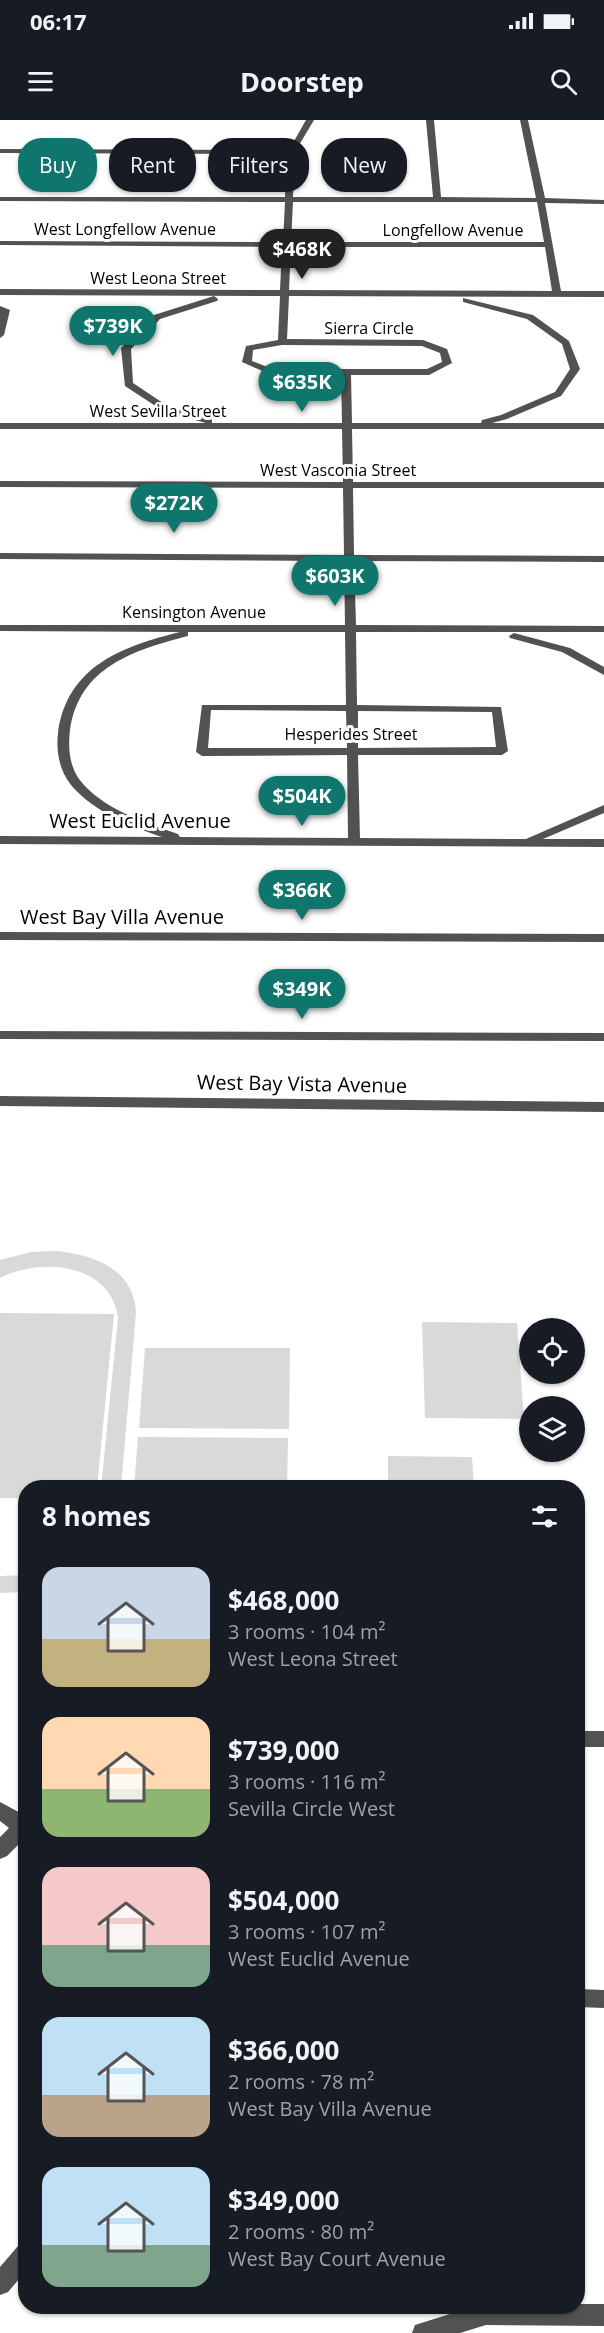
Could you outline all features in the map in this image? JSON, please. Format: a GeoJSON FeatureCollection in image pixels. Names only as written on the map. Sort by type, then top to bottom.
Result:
{"type":"FeatureCollection","features":[{"type":"Feature","properties":{"kind":"street"},"geometry":{"type":"LineString","coordinates":[[299,138],[310,120]]}},
{"type":"Feature","properties":{"kind":"street"},"geometry":{"type":"LineString","coordinates":[[430,120],[437,200]]}},
{"type":"Feature","properties":{"kind":"street"},"geometry":{"type":"LineString","coordinates":[[524,120],[557,294]]}},
{"type":"Feature","properties":{"kind":"street"},"geometry":{"type":"LineString","coordinates":[[0,151],[208,152]]}},
{"type":"Feature","properties":{"kind":"street"},"geometry":{"type":"LineString","coordinates":[[282,342],[288,192]]}},
{"type":"Feature","properties":{"kind":"street"},"geometry":{"type":"LineString","coordinates":[[0,199],[604,202]]}},
{"type":"Feature","properties":{"kind":"street","name":"West Longfellow Avenue"},"geometry":{"type":"LineString","coordinates":[[0,243],[286,246]]}},
{"type":"Feature","properties":{"kind":"street","name":"Longfellow Avenue"},"geometry":{"type":"LineString","coordinates":[[286,246],[549,245]]}},
{"type":"Feature","properties":{"kind":"street"},"geometry":{"type":"LineString","coordinates":[[0,335],[3,310],[2,292]]}},
{"type":"Feature","properties":{"kind":"street","name":"West Leona Street"},"geometry":{"type":"LineString","coordinates":[[2,292],[604,294]]}},
{"type":"Feature","properties":{"kind":"street"},"geometry":{"type":"LineString","coordinates":[[229,426],[166,409],[128,384],[126,348],[157,317],[198,302],[238,293]]}},
{"type":"Feature","properties":{"kind":"street"},"geometry":{"type":"LineString","coordinates":[[446,294],[530,317],[566,343],[575,369],[558,394],[504,417],[464,427]]}},
{"type":"Feature","properties":{"kind":"street","name":"Sierra Circle"},"geometry":{"type":"LineString","coordinates":[[282,342],[423,343],[444,351],[447,363],[429,372],[346,372],[269,371],[247,362],[249,348],[282,342]]}},
{"type":"Feature","properties":{"kind":"street"},"geometry":{"type":"LineString","coordinates":[[346,372],[346,486],[354,842]]}},
{"type":"Feature","properties":{"kind":"street","name":"West Sevilla Street"},"geometry":{"type":"LineString","coordinates":[[0,426],[604,426]]}},
{"type":"Feature","properties":{"kind":"street","name":"West Vasconia Street"},"geometry":{"type":"LineString","coordinates":[[0,484],[604,485]]}},
{"type":"Feature","properties":{"kind":"street"},"geometry":{"type":"LineString","coordinates":[[0,548],[148,552],[520,554],[604,550]]}},
{"type":"Feature","properties":{"kind":"street"},"geometry":{"type":"LineString","coordinates":[[0,555],[148,552]]}},
{"type":"Feature","properties":{"kind":"street"},"geometry":{"type":"LineString","coordinates":[[520,554],[604,559]]}},
{"type":"Feature","properties":{"kind":"street","name":"Kensington Avenue"},"geometry":{"type":"LineString","coordinates":[[0,628],[604,630]]}},
{"type":"Feature","properties":{"kind":"street"},"geometry":{"type":"LineString","coordinates":[[129,628],[140,646]]}},
{"type":"Feature","properties":{"kind":"street"},"geometry":{"type":"LineString","coordinates":[[185,841],[140,825],[97,802],[74,781],[65,762],[63,741],[67,713],[76,693],[90,676],[140,646],[207,629]]}},
{"type":"Feature","properties":{"kind":"street"},"geometry":{"type":"LineString","coordinates":[[491,630],[566,650],[604,672]]}},
{"type":"Feature","properties":{"kind":"street"},"geometry":{"type":"LineString","coordinates":[[566,650],[573,630]]}},
{"type":"Feature","properties":{"kind":"street","name":"Hesperides Street"},"geometry":{"type":"LineString","coordinates":[[206,707],[351,708],[497,709],[502,751],[202,752],[206,707]]}},
{"type":"Feature","properties":{"kind":"street"},"geometry":{"type":"LineString","coordinates":[[524,843],[604,809]]}},
{"type":"Feature","properties":{"kind":"street","name":"West Euclid Avenue"},"geometry":{"type":"LineString","coordinates":[[0,840],[604,843]]}},
{"type":"Feature","properties":{"kind":"street","name":"West Bay Villa Avenue"},"geometry":{"type":"LineString","coordinates":[[0,936],[604,938]]}},
{"type":"Feature","properties":{"kind":"street"},"geometry":{"type":"LineString","coordinates":[[0,1035],[604,1037]]}},
{"type":"Feature","properties":{"kind":"street","name":"West Bay Vista Avenue"},"geometry":{"type":"LineString","coordinates":[[0,1101],[604,1107]]}},
{"type":"Feature","properties":{"kind":"street"},"geometry":{"type":"LineString","coordinates":[[585,1739],[604,1739]]}},
{"type":"Feature","properties":{"kind":"street"},"geometry":{"type":"LineString","coordinates":[[0,1810],[18,1823]]}},
{"type":"Feature","properties":{"kind":"street"},"geometry":{"type":"LineString","coordinates":[[0,1850],[18,1833]]}},
{"type":"Feature","properties":{"kind":"street"},"geometry":{"type":"LineString","coordinates":[[585,1998],[604,1999]]}},
{"type":"Feature","properties":{"kind":"street"},"geometry":{"type":"LineString","coordinates":[[0,2284],[18,2263]]}},
{"type":"Feature","properties":{"kind":"street"},"geometry":{"type":"LineString","coordinates":[[423,2333],[486,2314],[604,2315]]}},
{"type":"Feature","properties":{"kind":"shaded area"},"geometry":{"type":"Polygon","coordinates":[[[55,1251],[97,1260],[120,1275],[134,1297],[136,1312],[122,1480],[102,1480],[118,1318],[113,1300],[102,1286],[88,1276],[72,1270],[54,1267],[35,1268],[17,1271],[0,1278],[0,1260],[31,1252],[55,1251]]]}},
{"type":"Feature","properties":{"kind":"shaded area"},"geometry":{"type":"Polygon","coordinates":[[[0,1313],[114,1314],[98,1480],[18,1480],[18,1498],[0,1498],[0,1313]]]}},
{"type":"Feature","properties":{"kind":"shaded area"},"geometry":{"type":"Polygon","coordinates":[[[422,1322],[517,1323],[519,1384],[521,1384],[522,1396],[519,1396],[519,1419],[425,1418],[422,1322]]]}},
{"type":"Feature","properties":{"kind":"shaded area"},"geometry":{"type":"Polygon","coordinates":[[[145,1348],[290,1348],[289,1429],[139,1428],[145,1348]]]}},
{"type":"Feature","properties":{"kind":"shaded area"},"geometry":{"type":"Polygon","coordinates":[[[138,1437],[288,1438],[287,1480],[135,1480],[138,1437]]]}},
{"type":"Feature","properties":{"kind":"shaded area"},"geometry":{"type":"Polygon","coordinates":[[[388,1456],[472,1457],[473,1480],[388,1480],[388,1456]]]}},
{"type":"Feature","properties":{"kind":"shaded area"},"geometry":{"type":"Polygon","coordinates":[[[18,1575],[18,1592],[0,1593],[0,1576],[18,1575]]]}}]}
